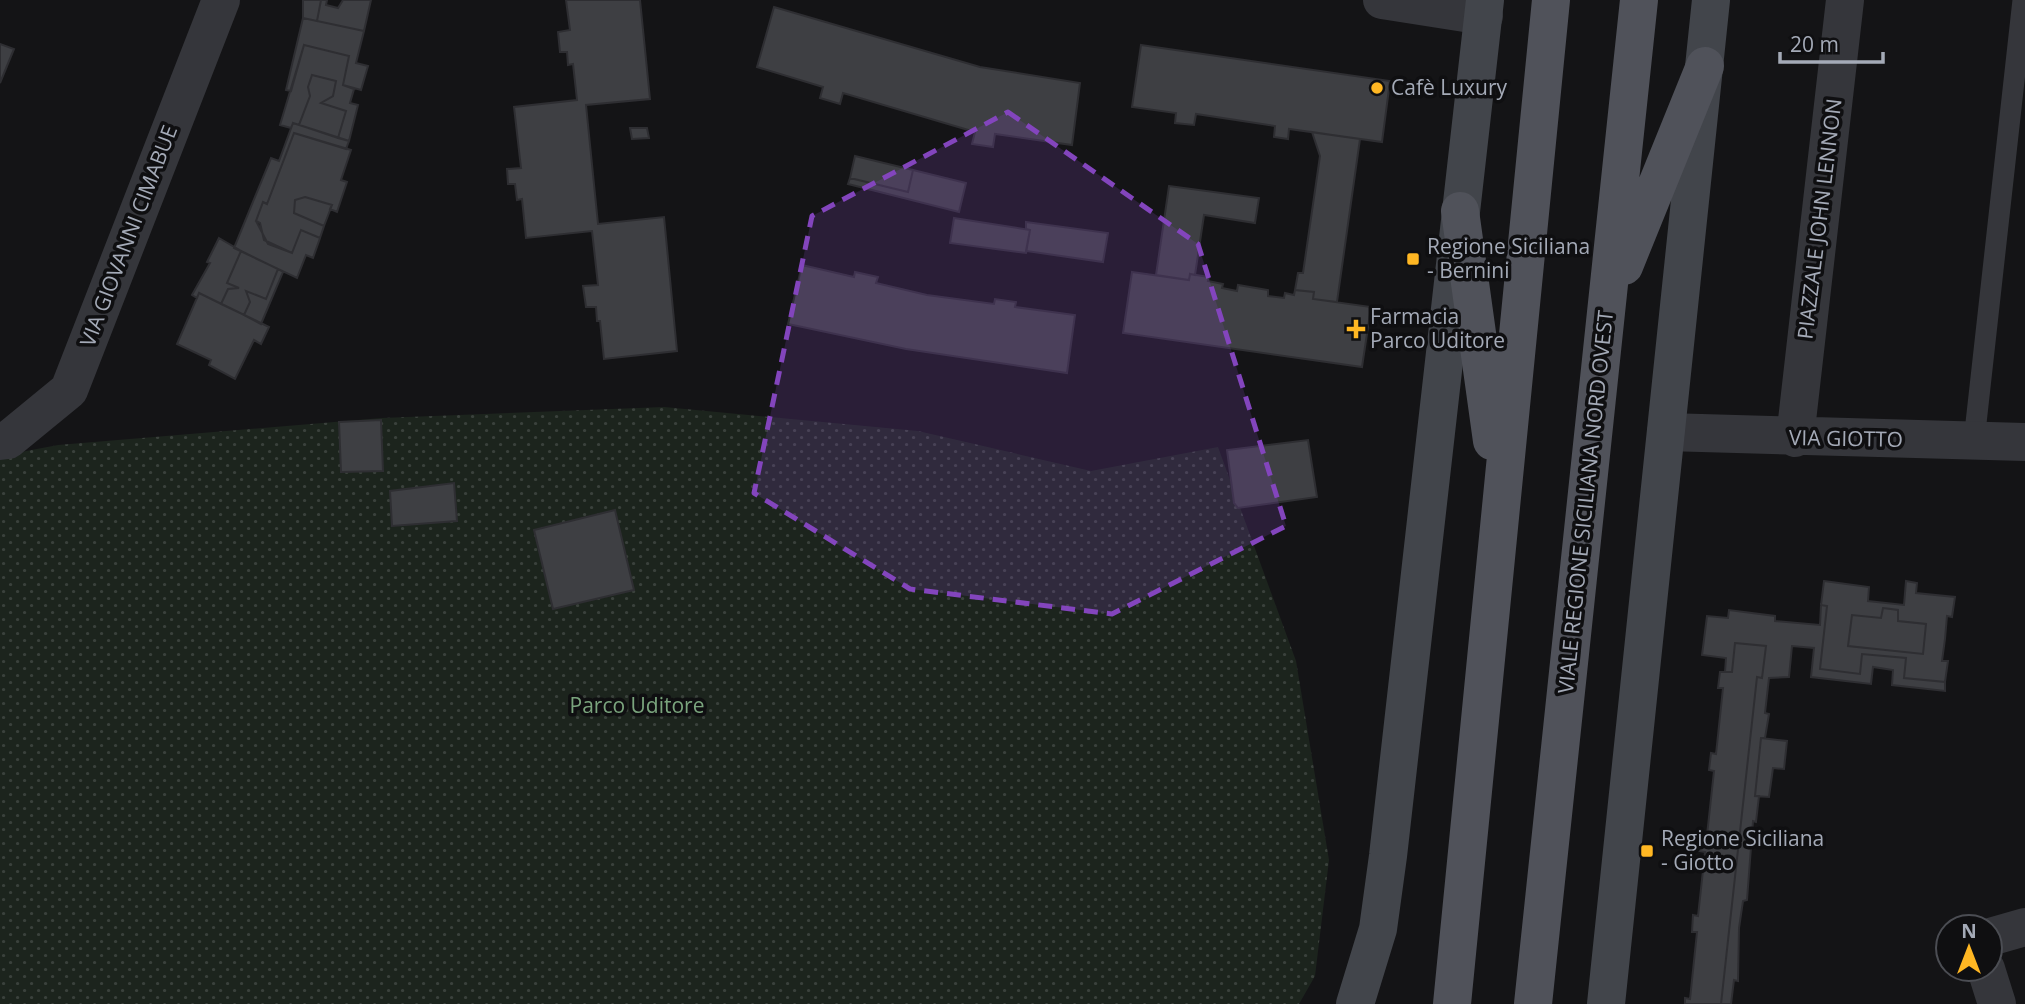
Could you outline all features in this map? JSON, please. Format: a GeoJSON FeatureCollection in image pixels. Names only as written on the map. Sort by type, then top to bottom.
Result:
{"type":"FeatureCollection","features":[{"type":"Feature","properties":{"kind":"main road"},"geometry":{"type":"LineString","coordinates":[[1452,1004],[1551,0]]}},
{"type":"Feature","properties":{"kind":"main road","name":"VIALE REGIONE SICILIANA NORD OVEST"},"geometry":{"type":"LineString","coordinates":[[1533,1004],[1639,0]]}},
{"type":"Feature","properties":{"kind":"main road"},"geometry":{"type":"LineString","coordinates":[[1607,307],[1705,66]]}},
{"type":"Feature","properties":{"kind":"main road"},"geometry":{"type":"LineString","coordinates":[[1460,211],[1500,505]]}},
{"type":"Feature","properties":{"kind":"street","name":"VIA GIOVANNI CIMABUE"},"geometry":{"type":"LineString","coordinates":[[0,441],[8,440],[69,390],[221,0]]}},
{"type":"Feature","properties":{"kind":"street"},"geometry":{"type":"LineString","coordinates":[[1355,1004],[1378,929],[1388,856],[1485,8],[1382,0]]}},
{"type":"Feature","properties":{"kind":"street"},"geometry":{"type":"LineString","coordinates":[[1606,1004],[1711,0]]}},
{"type":"Feature","properties":{"kind":"street","name":"PIAZZALE JOHN LENNON"},"geometry":{"type":"LineString","coordinates":[[1795,438],[1845,0]]}},
{"type":"Feature","properties":{"kind":"street","name":"VIA GIOTTO"},"geometry":{"type":"LineString","coordinates":[[1667,432],[1795,438],[2025,442]]}},
{"type":"Feature","properties":{"kind":"street"},"geometry":{"type":"LineString","coordinates":[[2004,933],[2025,927]]}},
{"type":"Feature","properties":{"kind":"street"},"geometry":{"type":"LineString","coordinates":[[1990,983],[1997,1004]]}},
{"type":"Feature","properties":{"kind":"lane"},"geometry":{"type":"LineString","coordinates":[[1974,441],[2023,0]]}},
{"type":"Feature","properties":{"kind":"highlighted area"},"geometry":{"type":"Polygon","coordinates":[[[1008,112],[1198,244],[1286,526],[1112,614],[910,589],[754,493],[812,216],[1008,112]]]}},
{"type":"Feature","properties":{"kind":"green space","name":"Parco Uditore"},"geometry":{"type":"Polygon","coordinates":[[[664,407],[918,431],[1091,471],[1218,447],[1296,661],[1329,860],[1315,976],[1299,1004],[0,1004],[0,456],[58,445],[382,418],[664,407]]]}},
{"type":"Feature","properties":{"kind":"building"},"geometry":{"type":"Polygon","coordinates":[[[303,0],[321,0],[317,21],[303,18],[303,0]]]}},
{"type":"Feature","properties":{"kind":"building"},"geometry":{"type":"Polygon","coordinates":[[[321,0],[327,0],[326,5],[338,8],[343,0],[371,0],[364,31],[317,21],[321,0]]]}},
{"type":"Feature","properties":{"kind":"building"},"geometry":{"type":"Polygon","coordinates":[[[566,0],[640,0],[650,99],[586,105],[598,224],[664,217],[677,351],[604,359],[596,307],[586,307],[583,286],[598,285],[592,231],[526,238],[522,199],[517,200],[515,184],[508,184],[507,169],[521,168],[514,107],[577,100],[573,64],[568,65],[567,52],[560,52],[558,32],[570,30],[566,0]]]}},
{"type":"Feature","properties":{"kind":"building"},"geometry":{"type":"Polygon","coordinates":[[[774,7],[980,67],[1080,83],[1072,145],[995,134],[993,147],[972,144],[975,132],[843,93],[840,104],[820,98],[823,87],[757,67],[774,7]]]}},
{"type":"Feature","properties":{"kind":"building"},"geometry":{"type":"Polygon","coordinates":[[[303,18],[364,31],[356,63],[368,66],[361,90],[343,85],[349,56],[304,45],[291,91],[286,90],[303,18]]]}},
{"type":"Feature","properties":{"kind":"building"},"geometry":{"type":"Polygon","coordinates":[[[0,44],[14,49],[0,83],[0,44]]]}},
{"type":"Feature","properties":{"kind":"building"},"geometry":{"type":"Polygon","coordinates":[[[304,45],[349,56],[343,85],[354,89],[350,103],[358,105],[349,141],[338,138],[346,111],[321,103],[333,96],[336,81],[312,75],[308,87],[310,96],[299,125],[293,123],[291,128],[280,125],[304,45]]]}},
{"type":"Feature","properties":{"kind":"building"},"geometry":{"type":"Polygon","coordinates":[[[1141,45],[1390,81],[1382,142],[1289,129],[1288,139],[1274,137],[1275,126],[1196,114],[1194,125],[1175,123],[1176,113],[1132,107],[1141,45]]]}},
{"type":"Feature","properties":{"kind":"building"},"geometry":{"type":"Polygon","coordinates":[[[312,75],[336,81],[333,96],[321,103],[346,111],[338,138],[299,125],[310,96],[308,87],[312,75]]]}},
{"type":"Feature","properties":{"kind":"building"},"geometry":{"type":"Polygon","coordinates":[[[293,123],[349,141],[346,149],[294,133],[267,204],[263,202],[256,221],[268,244],[292,253],[301,230],[320,238],[313,258],[306,255],[297,278],[234,248],[271,158],[279,161],[293,123]]]}},
{"type":"Feature","properties":{"kind":"building"},"geometry":{"type":"Polygon","coordinates":[[[630,128],[647,128],[649,138],[632,139],[630,128]]]}},
{"type":"Feature","properties":{"kind":"building"},"geometry":{"type":"Polygon","coordinates":[[[1312,132],[1360,139],[1337,302],[1313,299],[1314,292],[1295,290],[1298,273],[1303,273],[1320,156],[1312,132]]]}},
{"type":"Feature","properties":{"kind":"building"},"geometry":{"type":"Polygon","coordinates":[[[294,133],[351,150],[341,180],[347,182],[337,212],[330,209],[332,205],[305,197],[295,200],[294,213],[324,226],[320,238],[301,230],[292,253],[264,240],[260,223],[256,221],[263,202],[267,204],[294,133]]]}},
{"type":"Feature","properties":{"kind":"building"},"geometry":{"type":"Polygon","coordinates":[[[855,156],[913,170],[908,192],[850,178],[855,156]]]}},
{"type":"Feature","properties":{"kind":"building"},"geometry":{"type":"Polygon","coordinates":[[[913,170],[966,183],[959,212],[848,184],[850,178],[908,192],[913,170]]]}},
{"type":"Feature","properties":{"kind":"building"},"geometry":{"type":"Polygon","coordinates":[[[1169,186],[1259,198],[1255,223],[1204,215],[1195,275],[1190,274],[1189,280],[1156,275],[1169,186]]]}},
{"type":"Feature","properties":{"kind":"building"},"geometry":{"type":"Polygon","coordinates":[[[305,197],[332,205],[324,226],[294,213],[295,200],[305,197]]]}},
{"type":"Feature","properties":{"kind":"building"},"geometry":{"type":"Polygon","coordinates":[[[954,218],[1030,230],[1026,253],[950,243],[954,218]]]}},
{"type":"Feature","properties":{"kind":"building"},"geometry":{"type":"Polygon","coordinates":[[[1026,222],[1108,233],[1103,262],[1026,251],[1030,230],[1026,229],[1026,222]]]}},
{"type":"Feature","properties":{"kind":"building"},"geometry":{"type":"Polygon","coordinates":[[[219,238],[241,251],[227,283],[239,288],[228,289],[221,304],[199,293],[197,298],[192,295],[210,263],[207,262],[219,238]]]}},
{"type":"Feature","properties":{"kind":"building"},"geometry":{"type":"Polygon","coordinates":[[[241,251],[278,269],[266,299],[246,291],[250,302],[244,315],[221,304],[228,289],[239,288],[227,283],[241,251]]]}},
{"type":"Feature","properties":{"kind":"building"},"geometry":{"type":"Polygon","coordinates":[[[802,265],[854,277],[855,272],[878,277],[876,283],[927,295],[994,304],[995,299],[1016,302],[1015,307],[1075,315],[1067,373],[906,349],[788,324],[802,265]]]}},
{"type":"Feature","properties":{"kind":"building"},"geometry":{"type":"Polygon","coordinates":[[[278,269],[283,272],[261,324],[244,315],[250,302],[246,291],[266,299],[278,269]]]}},
{"type":"Feature","properties":{"kind":"building"},"geometry":{"type":"Polygon","coordinates":[[[1132,272],[1189,280],[1190,274],[1209,277],[1208,281],[1223,284],[1222,288],[1237,291],[1238,285],[1268,290],[1268,296],[1284,298],[1285,293],[1294,295],[1295,290],[1314,292],[1313,299],[1371,307],[1362,367],[1123,333],[1132,272]]]}},
{"type":"Feature","properties":{"kind":"building"},"geometry":{"type":"Polygon","coordinates":[[[199,293],[269,327],[261,344],[254,340],[235,379],[209,365],[211,360],[177,344],[199,293]]]}},
{"type":"Feature","properties":{"kind":"building"},"geometry":{"type":"Polygon","coordinates":[[[381,420],[383,471],[341,472],[339,422],[381,420]]]}},
{"type":"Feature","properties":{"kind":"building"},"geometry":{"type":"Polygon","coordinates":[[[1308,440],[1317,497],[1238,508],[1234,503],[1227,450],[1308,440]]]}},
{"type":"Feature","properties":{"kind":"building"},"geometry":{"type":"Polygon","coordinates":[[[454,483],[457,521],[392,526],[390,491],[454,483]]]}},
{"type":"Feature","properties":{"kind":"building"},"geometry":{"type":"Polygon","coordinates":[[[615,510],[634,590],[553,609],[534,530],[615,510]]]}},
{"type":"Feature","properties":{"kind":"building"},"geometry":{"type":"Polygon","coordinates":[[[1824,581],[1869,587],[1868,601],[1904,605],[1906,581],[1917,583],[1916,593],[1955,597],[1952,617],[1947,616],[1942,661],[1948,661],[1945,682],[1904,678],[1906,658],[1862,654],[1860,674],[1820,669],[1827,606],[1821,605],[1824,581]],[[1883,608],[1881,618],[1852,615],[1848,646],[1923,654],[1926,624],[1898,621],[1898,610],[1883,608]]]}},
{"type":"Feature","properties":{"kind":"building"},"geometry":{"type":"Polygon","coordinates":[[[1821,605],[1827,606],[1820,669],[1860,674],[1862,654],[1906,658],[1904,678],[1945,682],[1945,691],[1892,685],[1893,670],[1873,667],[1871,684],[1811,677],[1814,648],[1792,646],[1789,677],[1769,678],[1765,713],[1769,714],[1765,738],[1761,738],[1755,796],[1759,796],[1756,822],[1753,821],[1747,900],[1743,901],[1739,928],[1738,981],[1734,980],[1731,1004],[1721,1004],[1757,677],[1762,678],[1766,646],[1735,643],[1732,672],[1725,672],[1726,658],[1702,655],[1707,616],[1728,618],[1729,610],[1775,616],[1775,621],[1820,625],[1821,605]]]}},
{"type":"Feature","properties":{"kind":"building"},"geometry":{"type":"Polygon","coordinates":[[[1883,608],[1898,610],[1898,621],[1926,624],[1923,654],[1848,646],[1852,615],[1881,618],[1883,608]]]}},
{"type":"Feature","properties":{"kind":"building"},"geometry":{"type":"Polygon","coordinates":[[[1735,643],[1766,646],[1762,678],[1757,677],[1721,1004],[1685,1004],[1685,998],[1690,999],[1697,932],[1692,932],[1693,915],[1698,916],[1705,852],[1699,851],[1701,834],[1707,835],[1714,771],[1709,770],[1711,753],[1716,754],[1723,688],[1718,688],[1720,672],[1732,672],[1735,643]]]}},
{"type":"Feature","properties":{"kind":"building"},"geometry":{"type":"Polygon","coordinates":[[[1761,738],[1787,741],[1784,769],[1773,768],[1769,797],[1755,796],[1761,738]]]}},
{"type":"Feature","properties":{"kind":"place","name":"Cafè Luxury"},"geometry":{"type":"Point","coordinates":[1377,88]}},
{"type":"Feature","properties":{"kind":"place","name":"Regione Siciliana - Bernini"},"geometry":{"type":"Point","coordinates":[1413,259]}},
{"type":"Feature","properties":{"kind":"place","name":"Farmacia Parco Uditore"},"geometry":{"type":"Point","coordinates":[1356,329]}},
{"type":"Feature","properties":{"kind":"place","name":"Regione Siciliana - Giotto"},"geometry":{"type":"Point","coordinates":[1647,851]}}]}
